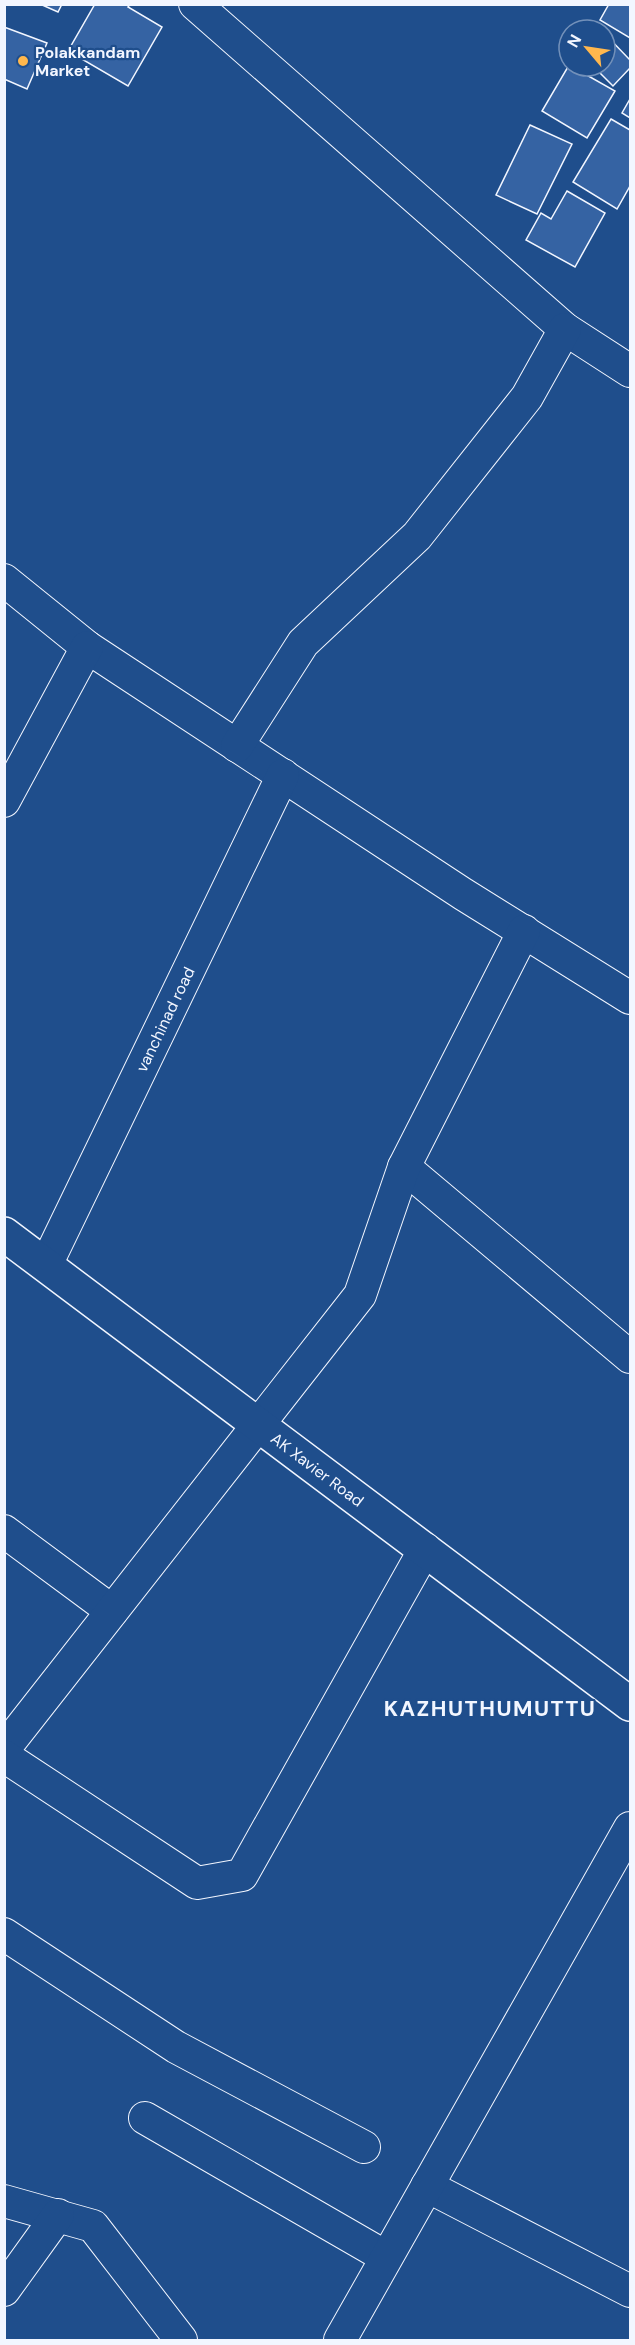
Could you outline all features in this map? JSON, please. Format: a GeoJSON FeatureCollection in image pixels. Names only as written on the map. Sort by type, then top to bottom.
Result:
{"type":"FeatureCollection","features":[{"type":"Feature","properties":{"kind":"main road","name":"AK Xavier Road"},"geometry":{"type":"LineString","coordinates":[[4,1234],[630,1704]]}},
{"type":"Feature","properties":{"kind":"street"},"geometry":{"type":"LineString","coordinates":[[195,4],[565,329],[630,371]]}},
{"type":"Feature","properties":{"kind":"street"},"geometry":{"type":"LineString","coordinates":[[237,746],[303,643],[417,536],[527,397],[565,329]]}},
{"type":"Feature","properties":{"kind":"street"},"geometry":{"type":"LineString","coordinates":[[4,580],[87,647],[463,894],[630,998]]}},
{"type":"Feature","properties":{"kind":"street"},"geometry":{"type":"LineString","coordinates":[[4,801],[87,647]]}},
{"type":"Feature","properties":{"kind":"street","name":"vanchinad road"},"geometry":{"type":"LineString","coordinates":[[46,1265],[283,775]]}},
{"type":"Feature","properties":{"kind":"street"},"geometry":{"type":"LineString","coordinates":[[4,1749],[360,1295],[404,1167],[524,931]]}},
{"type":"Feature","properties":{"kind":"street"},"geometry":{"type":"LineString","coordinates":[[404,1167],[630,1357]]}},
{"type":"Feature","properties":{"kind":"street"},"geometry":{"type":"LineString","coordinates":[[4,1531],[112,1611]]}},
{"type":"Feature","properties":{"kind":"street"},"geometry":{"type":"LineString","coordinates":[[4,1756],[197,1883],[242,1875],[424,1549]]}},
{"type":"Feature","properties":{"kind":"street"},"geometry":{"type":"LineString","coordinates":[[340,2340],[630,1828]]}},
{"type":"Feature","properties":{"kind":"street"},"geometry":{"type":"LineString","coordinates":[[4,1934],[176,2047],[364,2147]]}},
{"type":"Feature","properties":{"kind":"street"},"geometry":{"type":"LineString","coordinates":[[145,2118],[386,2257]]}},
{"type":"Feature","properties":{"kind":"street"},"geometry":{"type":"LineString","coordinates":[[427,2186],[630,2291]]}},
{"type":"Feature","properties":{"kind":"street"},"geometry":{"type":"LineString","coordinates":[[4,2201],[93,2226],[181,2340]]}},
{"type":"Feature","properties":{"kind":"street"},"geometry":{"type":"LineString","coordinates":[[4,2290],[58,2215]]}},
{"type":"Feature","properties":{"kind":"building","name":"Polakkandam Market"},"geometry":{"type":"Polygon","coordinates":[[[40,4],[62,4],[58,12],[40,4]]]}},
{"type":"Feature","properties":{"kind":"building"},"geometry":{"type":"Polygon","coordinates":[[[95,4],[130,4],[128,7],[162,27],[128,86],[68,51],[95,4]]]}},
{"type":"Feature","properties":{"kind":"building"},"geometry":{"type":"Polygon","coordinates":[[[609,4],[630,4],[630,38],[617,30],[617,18],[601,18],[609,4]]]}},
{"type":"Feature","properties":{"kind":"building","name":"Polakkandam Market"},"geometry":{"type":"Polygon","coordinates":[[[4,27],[47,43],[27,89],[4,79],[4,27]]]}},
{"type":"Feature","properties":{"kind":"building"},"geometry":{"type":"Polygon","coordinates":[[[617,46],[630,60],[630,68],[613,86],[605,78],[617,78],[617,46]]]}},
{"type":"Feature","properties":{"kind":"building"},"geometry":{"type":"Polygon","coordinates":[[[561,78],[592,78],[615,91],[587,138],[542,111],[561,78]]]}},
{"type":"Feature","properties":{"kind":"building"},"geometry":{"type":"Polygon","coordinates":[[[630,99],[630,118],[622,113],[630,99]]]}},
{"type":"Feature","properties":{"kind":"building"},"geometry":{"type":"Polygon","coordinates":[[[611,119],[630,130],[630,186],[617,209],[573,182],[611,119]]]}},
{"type":"Feature","properties":{"kind":"building"},"geometry":{"type":"Polygon","coordinates":[[[530,125],[572,144],[537,214],[496,195],[530,125]]]}},
{"type":"Feature","properties":{"kind":"building"},"geometry":{"type":"Polygon","coordinates":[[[567,191],[605,213],[575,267],[526,240],[541,213],[551,219],[567,191]]]}},
{"type":"Feature","properties":{"kind":"place","name":"Polakkandam Market"},"geometry":{"type":"Point","coordinates":[23,61]}},
{"type":"Feature","properties":{"kind":"district","name":"KAZHUTHUMUTTU"},"geometry":{"type":"Point","coordinates":[490,1708]}}]}
